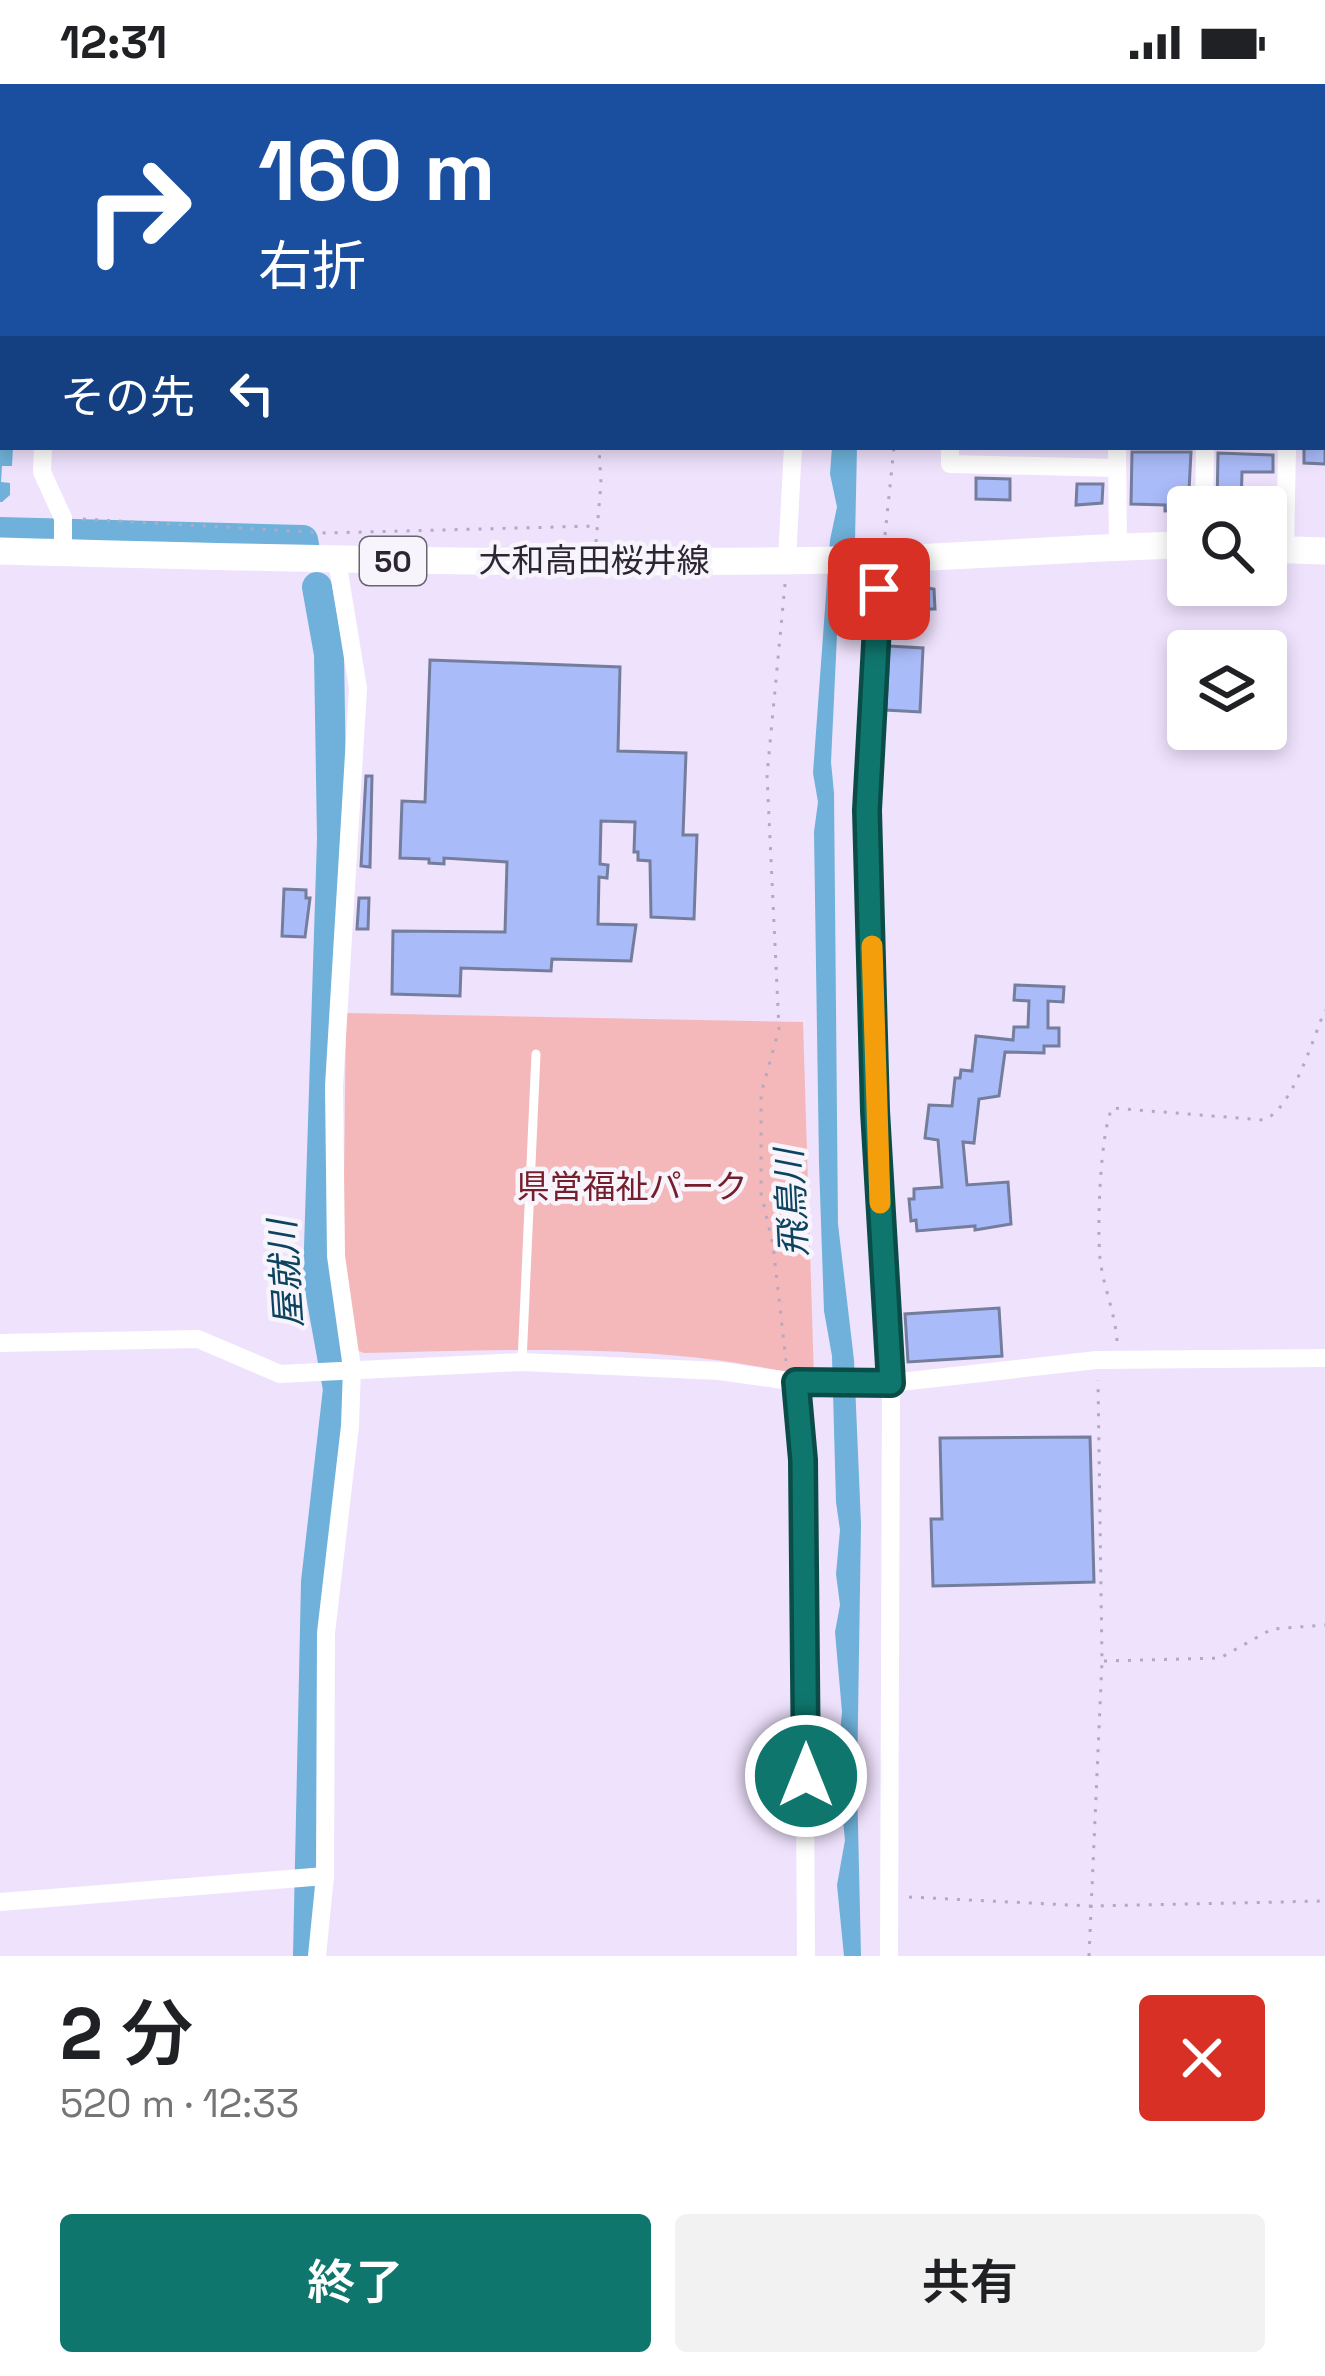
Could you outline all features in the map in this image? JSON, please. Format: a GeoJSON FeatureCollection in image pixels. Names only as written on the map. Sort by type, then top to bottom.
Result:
{"type":"FeatureCollection","features":[{"type":"Feature","properties":{"kind":"main road","name":"大和高田桜井線"},"geometry":{"type":"LineString","coordinates":[[0,551],[63,534],[337,560],[878,559],[1167,546]]}},
{"type":"Feature","properties":{"kind":"main road"},"geometry":{"type":"LineString","coordinates":[[1287,550],[1325,551]]}},
{"type":"Feature","properties":{"kind":"street"},"geometry":{"type":"LineString","coordinates":[[43,450],[42,472],[63,534]]}},
{"type":"Feature","properties":{"kind":"street"},"geometry":{"type":"LineString","coordinates":[[792,558],[793,450]]}},
{"type":"Feature","properties":{"kind":"street"},"geometry":{"type":"LineString","coordinates":[[950,450],[950,464],[1029,457],[1117,468]]}},
{"type":"Feature","properties":{"kind":"street"},"geometry":{"type":"LineString","coordinates":[[1117,450],[1118,547]]}},
{"type":"Feature","properties":{"kind":"street"},"geometry":{"type":"LineString","coordinates":[[1204,486],[1205,450]]}},
{"type":"Feature","properties":{"kind":"street"},"geometry":{"type":"LineString","coordinates":[[1282,486],[1287,450]]}},
{"type":"Feature","properties":{"kind":"street"},"geometry":{"type":"LineString","coordinates":[[878,559],[867,810],[886,1383],[889,1956]]}},
{"type":"Feature","properties":{"kind":"street"},"geometry":{"type":"LineString","coordinates":[[317,1956],[326,1633],[350,1426],[336,1256],[334,1085],[358,688],[337,560]]}},
{"type":"Feature","properties":{"kind":"street"},"geometry":{"type":"LineString","coordinates":[[0,1342],[198,1339],[280,1374],[522,1362],[720,1371],[796,1382],[886,1383],[1097,1360],[1325,1358]]}},
{"type":"Feature","properties":{"kind":"street"},"geometry":{"type":"LineString","coordinates":[[796,1382],[803,1460],[806,1956]]}},
{"type":"Feature","properties":{"kind":"street"},"geometry":{"type":"LineString","coordinates":[[0,1902],[318,1876]]}},
{"type":"Feature","properties":{"kind":"lane"},"geometry":{"type":"LineString","coordinates":[[522,1362],[536,1054]]}},
{"type":"Feature","properties":{"kind":"path"},"geometry":{"type":"LineString","coordinates":[[63,534],[596,532],[599,450]]}},
{"type":"Feature","properties":{"kind":"path"},"geometry":{"type":"LineString","coordinates":[[878,559],[894,450]]}},
{"type":"Feature","properties":{"kind":"path"},"geometry":{"type":"LineString","coordinates":[[792,558],[767,775],[779,1029],[761,1094],[761,1193],[796,1382]]}},
{"type":"Feature","properties":{"kind":"path"},"geometry":{"type":"LineString","coordinates":[[1119,1361],[1113,1305],[1100,1260],[1104,1138],[1112,1108],[1273,1117],[1291,1092],[1325,1010]]}},
{"type":"Feature","properties":{"kind":"path"},"geometry":{"type":"LineString","coordinates":[[1090,1956],[1102,1661],[1097,1360]]}},
{"type":"Feature","properties":{"kind":"path"},"geometry":{"type":"LineString","coordinates":[[1102,1661],[1220,1658],[1272,1629],[1290,1624],[1325,1625]]}},
{"type":"Feature","properties":{"kind":"path"},"geometry":{"type":"LineString","coordinates":[[890,1896],[1090,1906],[1325,1901]]}},
{"type":"Feature","properties":{"kind":"green space","name":"県営福祉パーク"},"geometry":{"type":"Polygon","coordinates":[[[346,1013],[803,1022],[814,1379],[705,1358],[648,1353],[364,1353],[354,1349],[343,1260],[346,1013]]]}},
{"type":"Feature","properties":{"kind":"water"},"geometry":{"type":"Polygon","coordinates":[[[0,450],[13,450],[12,466],[2,466],[1,482],[10,483],[10,495],[0,502],[0,450]]]}},
{"type":"Feature","properties":{"kind":"water"},"geometry":{"type":"Polygon","coordinates":[[[832,450],[857,450],[855,541],[837,635],[831,762],[838,1224],[854,1360],[861,1524],[857,1782],[861,1956],[844,1956],[837,1885],[845,1840],[837,1763],[842,1712],[835,1632],[840,1605],[836,1574],[840,1530],[819,1163],[814,832],[818,802],[813,773],[830,540],[837,507],[830,474],[832,450]]]}},
{"type":"Feature","properties":{"kind":"building"},"geometry":{"type":"Polygon","coordinates":[[[1304,450],[1325,450],[1325,464],[1304,463],[1304,450]]]}},
{"type":"Feature","properties":{"kind":"building"},"geometry":{"type":"Polygon","coordinates":[[[1132,452],[1191,452],[1189,486],[1167,486],[1167,511],[1165,505],[1131,504],[1132,452]]]}},
{"type":"Feature","properties":{"kind":"building"},"geometry":{"type":"Polygon","coordinates":[[[1218,453],[1273,455],[1273,472],[1242,472],[1242,486],[1217,486],[1218,453]]]}},
{"type":"Feature","properties":{"kind":"building"},"geometry":{"type":"Polygon","coordinates":[[[976,478],[1010,479],[1010,500],[976,499],[976,478]]]}},
{"type":"Feature","properties":{"kind":"building"},"geometry":{"type":"Polygon","coordinates":[[[1077,484],[1103,484],[1102,503],[1076,505],[1077,484]]]}},
{"type":"Feature","properties":{"kind":"building"},"geometry":{"type":"Polygon","coordinates":[[[910,581],[926,582],[926,588],[934,589],[935,609],[928,609],[927,620],[895,616],[896,585],[910,586],[910,581]]]}},
{"type":"Feature","properties":{"kind":"building"},"geometry":{"type":"Polygon","coordinates":[[[889,646],[923,648],[920,712],[886,710],[889,646]]]}},
{"type":"Feature","properties":{"kind":"building"},"geometry":{"type":"Polygon","coordinates":[[[430,660],[620,667],[618,751],[686,753],[683,835],[697,835],[694,919],[651,917],[650,861],[638,860],[634,852],[635,822],[601,821],[600,864],[608,865],[607,878],[599,877],[598,924],[636,925],[631,961],[552,959],[551,971],[461,968],[460,996],[392,994],[393,931],[505,932],[507,862],[444,858],[444,864],[400,858],[402,801],[425,802],[430,660]]]}},
{"type":"Feature","properties":{"kind":"building"},"geometry":{"type":"Polygon","coordinates":[[[366,776],[372,776],[370,867],[361,866],[366,776]]]}},
{"type":"Feature","properties":{"kind":"building"},"geometry":{"type":"Polygon","coordinates":[[[284,889],[306,890],[310,898],[305,937],[282,936],[284,889]]]}},
{"type":"Feature","properties":{"kind":"building"},"geometry":{"type":"Polygon","coordinates":[[[359,898],[369,898],[368,929],[357,929],[359,898]]]}},
{"type":"Feature","properties":{"kind":"building"},"geometry":{"type":"Polygon","coordinates":[[[1015,985],[1064,987],[1063,1002],[1048,1001],[1048,1028],[1059,1028],[1059,1046],[1044,1046],[1044,1053],[1005,1052],[999,1096],[979,1099],[974,1143],[963,1142],[967,1185],[1008,1182],[1011,1224],[917,1231],[909,1199],[914,1199],[914,1189],[942,1187],[938,1140],[925,1138],[929,1105],[952,1106],[955,1078],[960,1078],[961,1070],[972,1071],[976,1036],[1013,1040],[1014,1027],[1028,1027],[1029,1001],[1014,1000],[1015,985]]]}},
{"type":"Feature","properties":{"kind":"building"},"geometry":{"type":"Polygon","coordinates":[[[999,1308],[1002,1356],[908,1362],[905,1314],[999,1308]]]}},
{"type":"Feature","properties":{"kind":"building"},"geometry":{"type":"Polygon","coordinates":[[[1090,1437],[1094,1582],[933,1586],[931,1519],[942,1519],[940,1438],[1090,1437]]]}},
{"type":"Feature","properties":{"kind":"waterway","name":"屋就川"},"geometry":{"type":"LineString","coordinates":[[0,532],[303,540],[304,545]]}},
{"type":"Feature","properties":{"kind":"waterway","name":"屋就川"},"geometry":{"type":"LineString","coordinates":[[308,1956],[316,1582],[338,1389],[318,1279],[332,839],[329,654],[317,587]]}},
{"type":"Feature","properties":{"kind":"slow traffic"},"geometry":{"type":"LineString","coordinates":[[872,946],[880,1203]]}},
{"type":"Feature","properties":{"kind":"route"},"geometry":{"type":"LineString","coordinates":[[806,1776],[803,1460],[796,1382],[891,1383],[875,1111],[867,810],[879,589]]}},
{"type":"Feature","properties":{"kind":"water label","name":"飛鳥川"},"geometry":{"type":"Point","coordinates":[792,1203]}}]}
